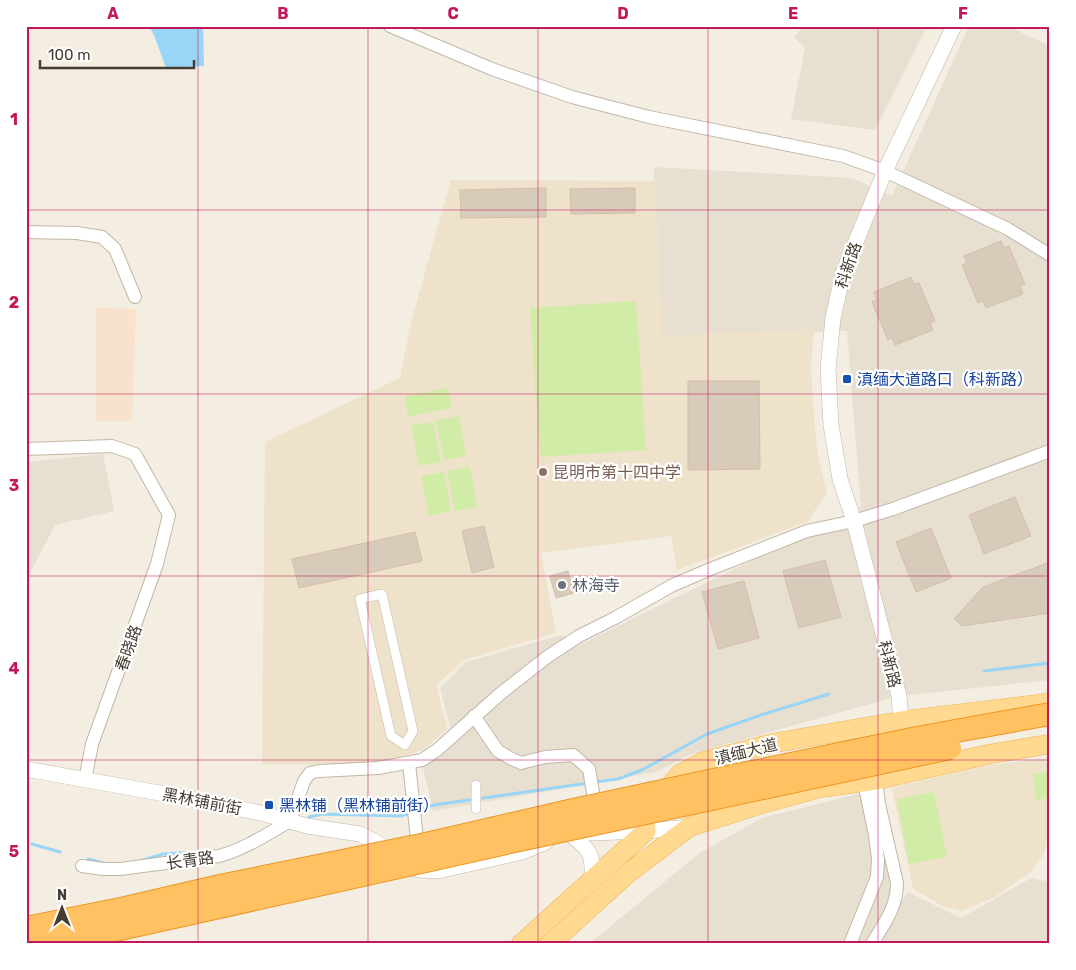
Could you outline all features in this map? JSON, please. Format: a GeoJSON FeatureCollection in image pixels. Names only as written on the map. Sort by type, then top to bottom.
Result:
{"type":"FeatureCollection","features":[{"type":"Feature","properties":{"kind":"highway"},"geometry":{"type":"LineString","coordinates":[[26,928],[426,844],[714,780],[917,738],[1050,714]]}},
{"type":"Feature","properties":{"kind":"highway"},"geometry":{"type":"LineString","coordinates":[[37,944],[120,929],[882,762],[978,742],[1050,730]]}},
{"type":"Feature","properties":{"kind":"main road","name":"滇缅大道"},"geometry":{"type":"LineString","coordinates":[[521,944],[625,850],[680,774],[702,762],[774,743],[901,721],[1050,703]]}},
{"type":"Feature","properties":{"kind":"main road"},"geometry":{"type":"LineString","coordinates":[[550,944],[627,874],[689,827],[819,788],[870,781],[990,754],[1050,744]]}},
{"type":"Feature","properties":{"kind":"street"},"geometry":{"type":"LineString","coordinates":[[390,26],[492,69],[572,97],[649,117],[843,156],[889,173],[1008,229],[1050,256]]}},
{"type":"Feature","properties":{"kind":"street","name":"科新路"},"geometry":{"type":"LineString","coordinates":[[901,721],[899,696],[854,520],[840,479],[830,425],[828,369],[833,318],[843,273],[954,26]]}},
{"type":"Feature","properties":{"kind":"street","name":"科新路"},"geometry":{"type":"LineString","coordinates":[[889,173],[964,26]]}},
{"type":"Feature","properties":{"kind":"street"},"geometry":{"type":"LineString","coordinates":[[26,232],[77,233],[102,237],[115,249],[135,297]]}},
{"type":"Feature","properties":{"kind":"street","name":"春晓路"},"geometry":{"type":"LineString","coordinates":[[26,449],[112,446],[135,454],[169,515],[158,564],[92,744],[86,780]]}},
{"type":"Feature","properties":{"kind":"street"},"geometry":{"type":"LineString","coordinates":[[290,821],[304,781],[310,773],[378,768],[422,760],[437,750],[500,694],[547,657],[579,636],[671,586],[807,531],[893,509],[1050,451]]}},
{"type":"Feature","properties":{"kind":"street"},"geometry":{"type":"LineString","coordinates":[[405,745],[391,736],[360,599],[382,594],[413,731],[405,745],[409,763],[420,870]]}},
{"type":"Feature","properties":{"kind":"street"},"geometry":{"type":"LineString","coordinates":[[474,716],[498,750],[510,758],[521,763],[545,757],[573,755],[589,769],[592,793],[600,827]]}},
{"type":"Feature","properties":{"kind":"street","name":"黑林铺前街"},"geometry":{"type":"LineString","coordinates":[[26,770],[165,794],[261,813],[306,826],[360,834],[379,844],[407,866],[420,870],[438,871],[522,852],[563,835],[570,834]]}},
{"type":"Feature","properties":{"kind":"street"},"geometry":{"type":"LineString","coordinates":[[850,944],[877,877],[878,860],[870,781]]}},
{"type":"Feature","properties":{"kind":"street"},"geometry":{"type":"LineString","coordinates":[[870,781],[879,804],[897,883],[894,906],[872,944]]}},
{"type":"Feature","properties":{"kind":"street"},"geometry":{"type":"LineString","coordinates":[[476,785],[476,809]]}},
{"type":"Feature","properties":{"kind":"street","name":"长青路"},"geometry":{"type":"LineString","coordinates":[[82,866],[103,870],[120,869],[219,856],[244,847],[290,821]]}},
{"type":"Feature","properties":{"kind":"street"},"geometry":{"type":"LineString","coordinates":[[570,834],[645,823]]}},
{"type":"Feature","properties":{"kind":"street"},"geometry":{"type":"LineString","coordinates":[[570,834],[600,827],[645,823],[689,827]]}},
{"type":"Feature","properties":{"kind":"street"},"geometry":{"type":"LineString","coordinates":[[570,834],[613,838],[625,850],[628,858],[627,874]]}},
{"type":"Feature","properties":{"kind":"street"},"geometry":{"type":"LineString","coordinates":[[570,834],[586,846],[592,861],[592,880]]}},
{"type":"Feature","properties":{"kind":"shaded area"},"geometry":{"type":"Polygon","coordinates":[[[803,26],[927,26],[875,130],[791,119],[805,48],[794,37],[803,26]]]}},
{"type":"Feature","properties":{"kind":"shaded area"},"geometry":{"type":"Polygon","coordinates":[[[969,26],[1007,26],[1050,46],[1050,680],[899,696],[689,755],[656,772],[433,811],[421,758],[452,733],[440,688],[466,662],[561,635],[583,643],[861,507],[847,331],[658,338],[654,167],[852,178],[892,196],[969,26]]]}},
{"type":"Feature","properties":{"kind":"shaded area","name":"昆明市第十四中学"},"geometry":{"type":"Polygon","coordinates":[[[451,180],[656,181],[662,336],[814,329],[811,367],[813,402],[817,450],[827,493],[807,522],[677,570],[671,536],[541,553],[556,633],[464,660],[436,685],[447,729],[423,750],[368,765],[262,764],[265,442],[400,378],[410,326],[451,180]]]}},
{"type":"Feature","properties":{"kind":"shaded area"},"geometry":{"type":"Polygon","coordinates":[[[96,308],[136,309],[132,421],[96,421],[96,308]]]}},
{"type":"Feature","properties":{"kind":"shaded area"},"geometry":{"type":"Polygon","coordinates":[[[103,454],[114,511],[55,525],[26,581],[26,462],[103,454]]]}},
{"type":"Feature","properties":{"kind":"shaded area"},"geometry":{"type":"Polygon","coordinates":[[[1050,758],[1050,836],[1042,858],[1028,874],[995,897],[962,911],[942,906],[913,889],[892,788],[983,766],[1050,758]]]}},
{"type":"Feature","properties":{"kind":"shaded area"},"geometry":{"type":"Polygon","coordinates":[[[869,791],[889,865],[892,889],[889,901],[864,944],[589,944],[701,852],[762,818],[869,791]]]}},
{"type":"Feature","properties":{"kind":"shaded area"},"geometry":{"type":"Polygon","coordinates":[[[1031,878],[1050,882],[1050,944],[876,944],[908,892],[961,918],[1031,878]]]}},
{"type":"Feature","properties":{"kind":"green space"},"geometry":{"type":"Polygon","coordinates":[[[636,301],[646,450],[540,457],[530,308],[636,301]]]}},
{"type":"Feature","properties":{"kind":"green space"},"geometry":{"type":"Polygon","coordinates":[[[448,388],[452,408],[408,416],[405,396],[448,388]]]}},
{"type":"Feature","properties":{"kind":"green space"},"geometry":{"type":"Polygon","coordinates":[[[459,416],[466,456],[444,460],[436,420],[459,416]]]}},
{"type":"Feature","properties":{"kind":"green space"},"geometry":{"type":"Polygon","coordinates":[[[433,422],[441,462],[419,466],[411,426],[433,422]]]}},
{"type":"Feature","properties":{"kind":"green space"},"geometry":{"type":"Polygon","coordinates":[[[470,467],[477,507],[455,511],[447,471],[470,467]]]}},
{"type":"Feature","properties":{"kind":"green space"},"geometry":{"type":"Polygon","coordinates":[[[444,472],[451,511],[429,516],[421,476],[444,472]]]}},
{"type":"Feature","properties":{"kind":"green space"},"geometry":{"type":"Polygon","coordinates":[[[1050,771],[1050,798],[1036,800],[1033,774],[1050,771]]]}},
{"type":"Feature","properties":{"kind":"green space"},"geometry":{"type":"Polygon","coordinates":[[[934,792],[947,857],[909,864],[897,799],[934,792]]]}},
{"type":"Feature","properties":{"kind":"water"},"geometry":{"type":"Polygon","coordinates":[[[149,26],[203,26],[204,66],[166,68],[149,26]]]}},
{"type":"Feature","properties":{"kind":"building"},"geometry":{"type":"Polygon","coordinates":[[[546,188],[546,217],[461,218],[460,190],[546,188]]]}},
{"type":"Feature","properties":{"kind":"building"},"geometry":{"type":"Polygon","coordinates":[[[635,188],[635,213],[571,214],[570,189],[635,188]]]}},
{"type":"Feature","properties":{"kind":"building"},"geometry":{"type":"Polygon","coordinates":[[[1001,241],[1004,248],[1009,246],[1025,284],[1020,286],[1023,294],[986,308],[983,301],[978,303],[962,265],[967,263],[964,256],[1001,241]]]}},
{"type":"Feature","properties":{"kind":"building"},"geometry":{"type":"Polygon","coordinates":[[[911,277],[914,284],[919,283],[935,321],[930,323],[933,330],[895,345],[892,338],[888,340],[872,302],[877,300],[874,292],[911,277]]]}},
{"type":"Feature","properties":{"kind":"building"},"geometry":{"type":"Polygon","coordinates":[[[688,381],[759,381],[760,469],[688,470],[688,381]]]}},
{"type":"Feature","properties":{"kind":"building"},"geometry":{"type":"Polygon","coordinates":[[[1015,497],[1031,536],[984,554],[969,515],[1015,497]]]}},
{"type":"Feature","properties":{"kind":"building"},"geometry":{"type":"Polygon","coordinates":[[[484,526],[494,567],[472,573],[462,531],[484,526]]]}},
{"type":"Feature","properties":{"kind":"building"},"geometry":{"type":"Polygon","coordinates":[[[931,528],[951,578],[916,592],[896,542],[931,528]]]}},
{"type":"Feature","properties":{"kind":"building"},"geometry":{"type":"Polygon","coordinates":[[[415,532],[422,561],[299,588],[292,559],[415,532]]]}},
{"type":"Feature","properties":{"kind":"building"},"geometry":{"type":"Polygon","coordinates":[[[825,560],[841,617],[799,628],[783,571],[825,560]]]}},
{"type":"Feature","properties":{"kind":"building"},"geometry":{"type":"Polygon","coordinates":[[[1050,562],[1050,613],[962,626],[954,619],[983,587],[1050,562]]]}},
{"type":"Feature","properties":{"kind":"building","name":"林海寺"},"geometry":{"type":"Polygon","coordinates":[[[568,571],[574,593],[556,598],[550,576],[568,571]]]}},
{"type":"Feature","properties":{"kind":"building"},"geometry":{"type":"Polygon","coordinates":[[[744,581],[759,638],[718,649],[702,592],[744,581]]]}},
{"type":"Feature","properties":{"kind":"waterway"},"geometry":{"type":"LineString","coordinates":[[984,671],[1050,663]]}},
{"type":"Feature","properties":{"kind":"waterway"},"geometry":{"type":"LineString","coordinates":[[596,782],[618,779],[642,770],[707,734],[829,694]]}},
{"type":"Feature","properties":{"kind":"waterway"},"geometry":{"type":"LineString","coordinates":[[418,810],[434,805],[589,783]]}},
{"type":"Feature","properties":{"kind":"waterway"},"geometry":{"type":"LineString","coordinates":[[309,817],[322,814],[401,816],[412,812]]}},
{"type":"Feature","properties":{"kind":"waterway"},"geometry":{"type":"LineString","coordinates":[[32,844],[60,852]]}},
{"type":"Feature","properties":{"kind":"waterway"},"geometry":{"type":"LineString","coordinates":[[143,860],[163,854],[196,853]]}},
{"type":"Feature","properties":{"kind":"waterway"},"geometry":{"type":"LineString","coordinates":[[88,859],[107,864]]}},
{"type":"Feature","properties":{"kind":"place","name":"滇缅大道路口（科新路）"},"geometry":{"type":"Point","coordinates":[847,379]}},
{"type":"Feature","properties":{"kind":"place","name":"昆明市第十四中学"},"geometry":{"type":"Point","coordinates":[543,472]}},
{"type":"Feature","properties":{"kind":"place","name":"林海寺"},"geometry":{"type":"Point","coordinates":[562,585]}},
{"type":"Feature","properties":{"kind":"place","name":"黑林铺（黑林铺前街）"},"geometry":{"type":"Point","coordinates":[269,805]}}]}
